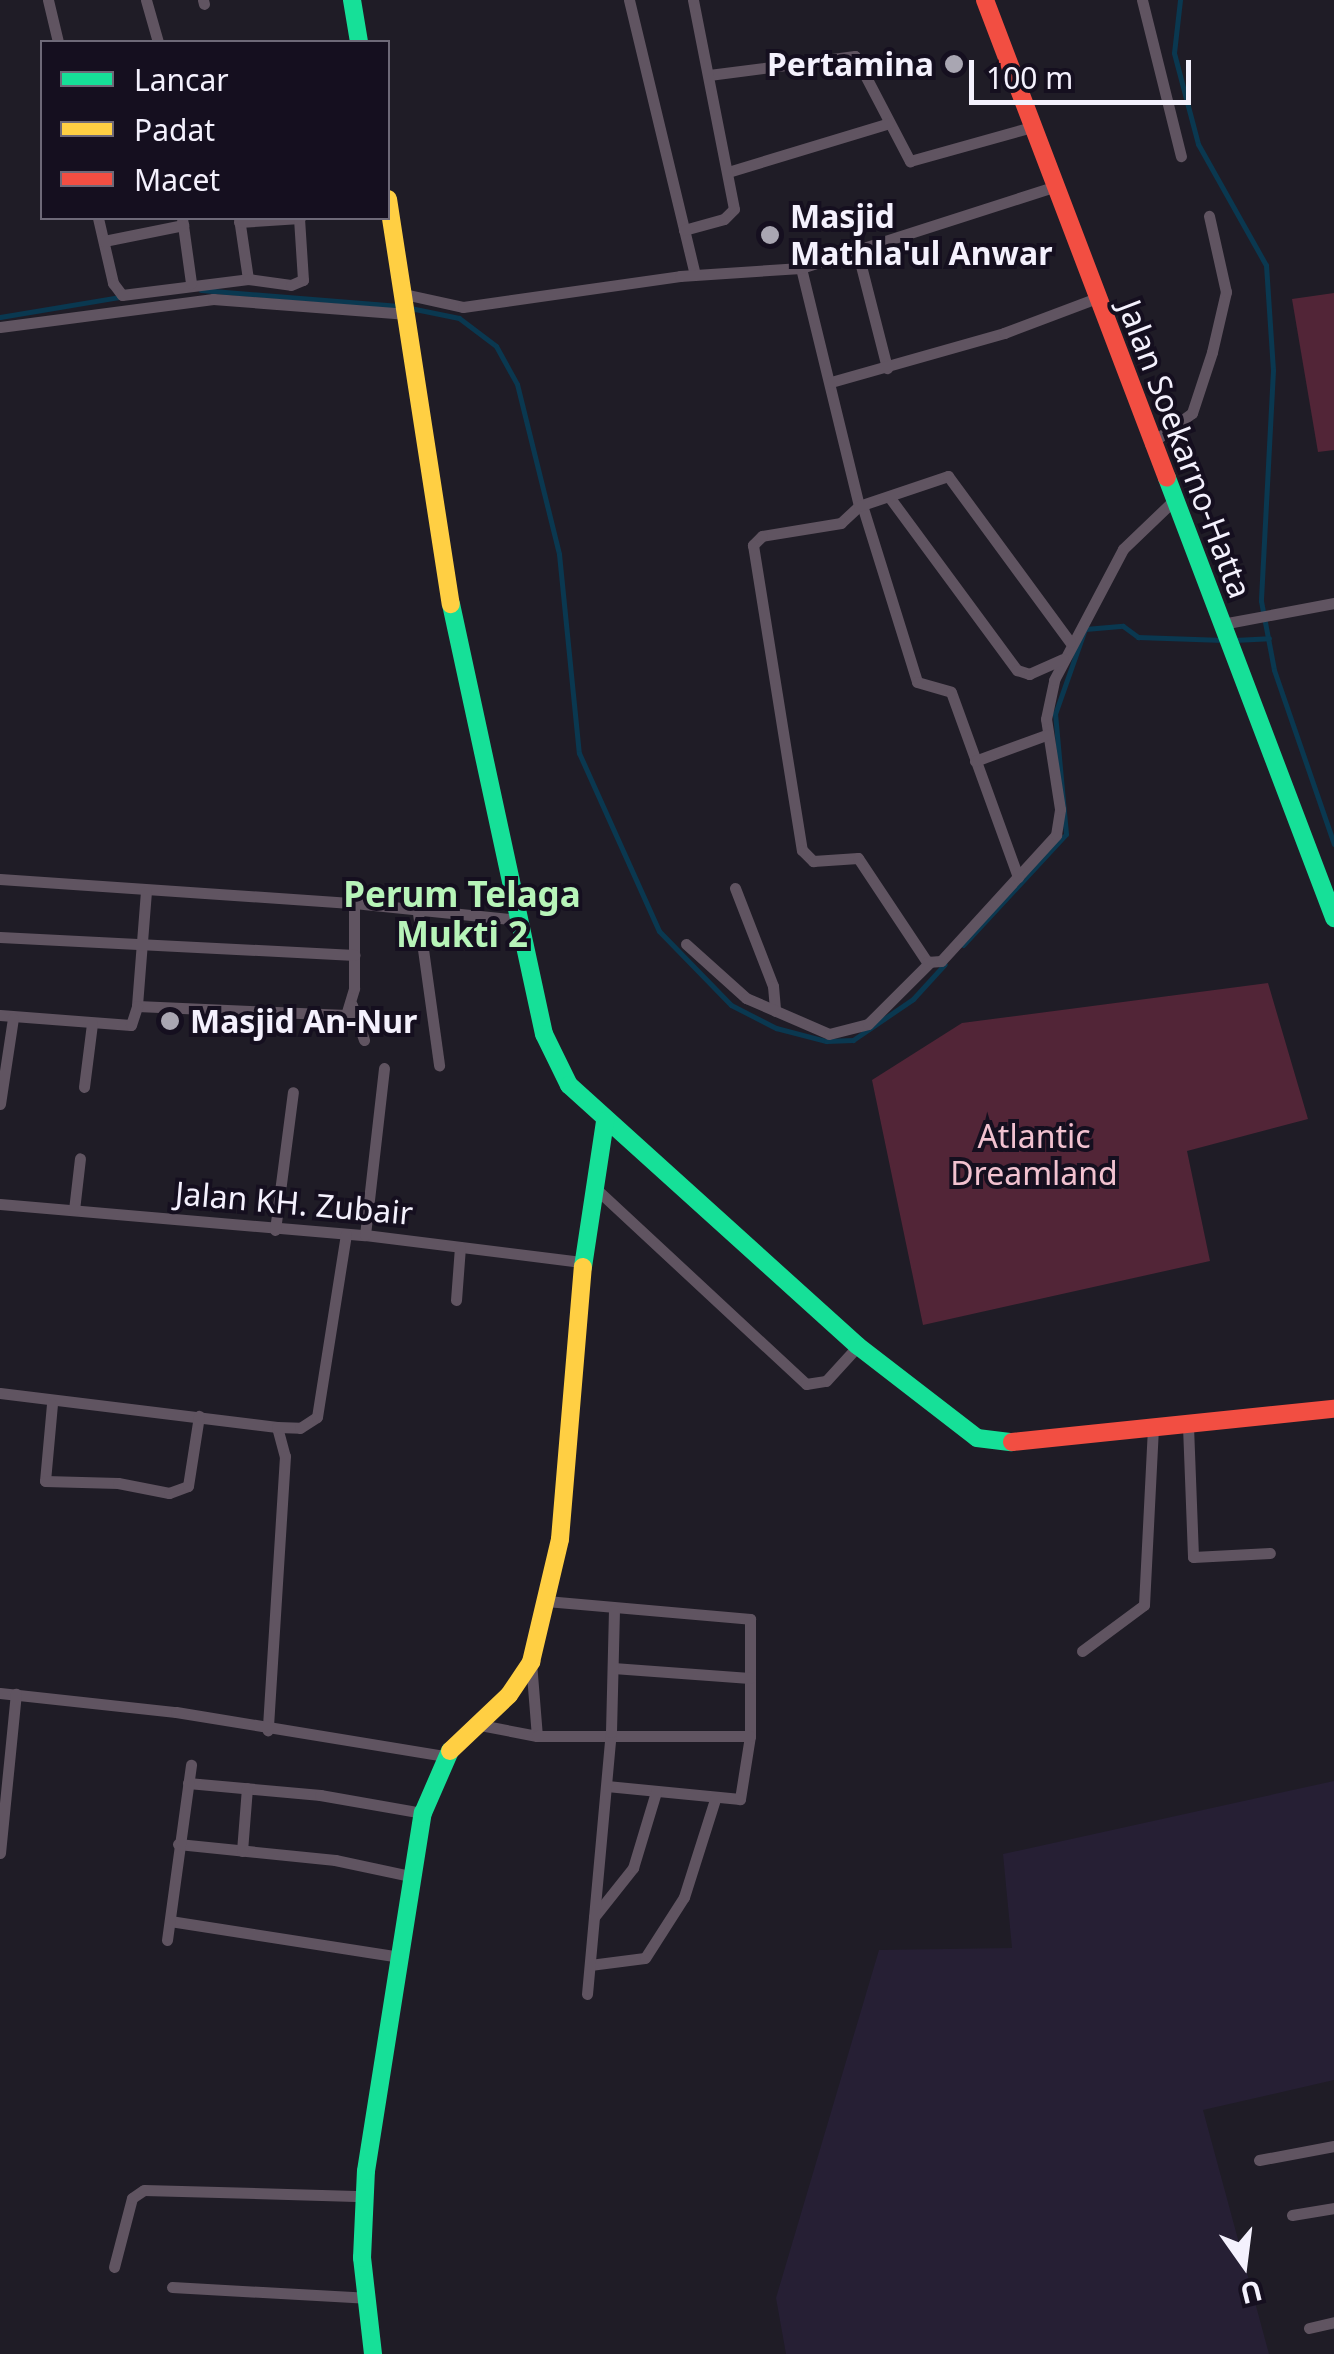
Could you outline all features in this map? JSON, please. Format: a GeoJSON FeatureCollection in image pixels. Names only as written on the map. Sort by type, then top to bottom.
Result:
{"type":"FeatureCollection","features":[{"type":"Feature","properties":{"kind":"street"},"geometry":{"type":"LineString","coordinates":[[48,0],[58,40]]}},
{"type":"Feature","properties":{"kind":"street"},"geometry":{"type":"LineString","coordinates":[[146,0],[157,40]]}},
{"type":"Feature","properties":{"kind":"street"},"geometry":{"type":"LineString","coordinates":[[352,0],[360,40]]}},
{"type":"Feature","properties":{"kind":"street"},"geometry":{"type":"LineString","coordinates":[[629,0],[694,274]]}},
{"type":"Feature","properties":{"kind":"street"},"geometry":{"type":"LineString","coordinates":[[684,230],[731,215],[728,172],[693,0]]}},
{"type":"Feature","properties":{"kind":"street","name":"Jalan Soekarno-Hatta"},"geometry":{"type":"LineString","coordinates":[[985,0],[1094,299],[1334,918]]}},
{"type":"Feature","properties":{"kind":"street"},"geometry":{"type":"LineString","coordinates":[[1142,0],[1181,156]]}},
{"type":"Feature","properties":{"kind":"street"},"geometry":{"type":"LineString","coordinates":[[709,75],[853,56],[906,158],[917,162],[1032,127]]}},
{"type":"Feature","properties":{"kind":"street"},"geometry":{"type":"LineString","coordinates":[[728,172],[889,123]]}},
{"type":"Feature","properties":{"kind":"street"},"geometry":{"type":"LineString","coordinates":[[98,220],[122,295],[191,283],[214,290],[463,307],[694,274],[802,268],[1053,187]]}},
{"type":"Feature","properties":{"kind":"street"},"geometry":{"type":"LineString","coordinates":[[390,216],[428,487],[544,1034],[570,1085],[604,1121],[858,1346],[944,1418],[990,1442],[1334,1410]]}},
{"type":"Feature","properties":{"kind":"street"},"geometry":{"type":"LineString","coordinates":[[1150,444],[1192,413],[1212,352],[1226,292],[1209,216]]}},
{"type":"Feature","properties":{"kind":"street"},"geometry":{"type":"LineString","coordinates":[[239,220],[248,279]]}},
{"type":"Feature","properties":{"kind":"street"},"geometry":{"type":"LineString","coordinates":[[0,327],[214,290],[248,279],[292,284],[304,280],[300,220]]}},
{"type":"Feature","properties":{"kind":"street"},"geometry":{"type":"LineString","coordinates":[[104,242],[182,222],[191,283]]}},
{"type":"Feature","properties":{"kind":"street"},"geometry":{"type":"LineString","coordinates":[[857,250],[887,368]]}},
{"type":"Feature","properties":{"kind":"street"},"geometry":{"type":"LineString","coordinates":[[802,268],[861,505],[917,682],[951,692],[1018,877]]}},
{"type":"Feature","properties":{"kind":"street"},"geometry":{"type":"LineString","coordinates":[[830,382],[887,368],[1094,299]]}},
{"type":"Feature","properties":{"kind":"street"},"geometry":{"type":"LineString","coordinates":[[930,962],[858,858],[814,861],[803,854],[752,549],[762,536],[846,521],[861,505],[948,477],[1070,642]]}},
{"type":"Feature","properties":{"kind":"street"},"geometry":{"type":"LineString","coordinates":[[890,498],[1017,670],[1028,674],[1063,659]]}},
{"type":"Feature","properties":{"kind":"street"},"geometry":{"type":"LineString","coordinates":[[686,944],[746,998],[830,1034],[853,1031],[930,962],[941,961],[1018,877],[1058,826],[1046,735],[1048,704],[1063,659],[1122,549],[1172,502]]}},
{"type":"Feature","properties":{"kind":"street"},"geometry":{"type":"LineString","coordinates":[[1223,626],[1334,603]]}},
{"type":"Feature","properties":{"kind":"street"},"geometry":{"type":"LineString","coordinates":[[975,760],[1046,735]]}},
{"type":"Feature","properties":{"kind":"street"},"geometry":{"type":"LineString","coordinates":[[0,879],[417,906],[519,920]]}},
{"type":"Feature","properties":{"kind":"street"},"geometry":{"type":"LineString","coordinates":[[735,888],[773,986],[775,1011]]}},
{"type":"Feature","properties":{"kind":"street"},"geometry":{"type":"LineString","coordinates":[[0,1104],[6,1016],[131,1026],[143,946],[146,891]]}},
{"type":"Feature","properties":{"kind":"street"},"geometry":{"type":"LineString","coordinates":[[354,902],[352,1005],[364,1040]]}},
{"type":"Feature","properties":{"kind":"street"},"geometry":{"type":"LineString","coordinates":[[417,906],[439,1066]]}},
{"type":"Feature","properties":{"kind":"street"},"geometry":{"type":"LineString","coordinates":[[0,937],[355,955]]}},
{"type":"Feature","properties":{"kind":"street"},"geometry":{"type":"LineString","coordinates":[[136,1006],[340,1016],[352,1005]]}},
{"type":"Feature","properties":{"kind":"street"},"geometry":{"type":"LineString","coordinates":[[84,1087],[92,1024]]}},
{"type":"Feature","properties":{"kind":"street"},"geometry":{"type":"LineString","coordinates":[[365,1234],[384,1068]]}},
{"type":"Feature","properties":{"kind":"street"},"geometry":{"type":"LineString","coordinates":[[275,1230],[293,1092]]}},
{"type":"Feature","properties":{"kind":"street"},"geometry":{"type":"LineString","coordinates":[[537,1736],[531,1662],[564,1503],[583,1262],[604,1121]]}},
{"type":"Feature","properties":{"kind":"street"},"geometry":{"type":"LineString","coordinates":[[74,1210],[80,1158]]}},
{"type":"Feature","properties":{"kind":"street"},"geometry":{"type":"LineString","coordinates":[[594,1186],[809,1386],[826,1381],[858,1346]]}},
{"type":"Feature","properties":{"kind":"street","name":"Jalan KH. Zubair"},"geometry":{"type":"LineString","coordinates":[[0,1204],[275,1230],[365,1234],[583,1262]]}},
{"type":"Feature","properties":{"kind":"street"},"geometry":{"type":"LineString","coordinates":[[0,1393],[52,1404],[300,1428],[317,1418],[346,1234]]}},
{"type":"Feature","properties":{"kind":"street"},"geometry":{"type":"LineString","coordinates":[[456,1300],[460,1247]]}},
{"type":"Feature","properties":{"kind":"street"},"geometry":{"type":"LineString","coordinates":[[52,1404],[45,1481],[118,1483],[168,1493],[188,1486],[199,1416]]}},
{"type":"Feature","properties":{"kind":"street"},"geometry":{"type":"LineString","coordinates":[[1188,1426],[1194,1558],[1270,1553]]}},
{"type":"Feature","properties":{"kind":"street"},"geometry":{"type":"LineString","coordinates":[[268,1730],[285,1456],[277,1427]]}},
{"type":"Feature","properties":{"kind":"street"},"geometry":{"type":"LineString","coordinates":[[1082,1651],[1144,1605],[1152,1429]]}},
{"type":"Feature","properties":{"kind":"street"},"geometry":{"type":"LineString","coordinates":[[546,1601],[614,1610],[748,1616],[750,1736],[744,1794],[731,1802],[607,1786]]}},
{"type":"Feature","properties":{"kind":"street"},"geometry":{"type":"LineString","coordinates":[[587,1994],[611,1732],[614,1610]]}},
{"type":"Feature","properties":{"kind":"street"},"geometry":{"type":"LineString","coordinates":[[372,2354],[366,2298],[364,2196],[424,1813],[445,1756],[509,1695],[531,1662]]}},
{"type":"Feature","properties":{"kind":"street"},"geometry":{"type":"LineString","coordinates":[[613,1668],[750,1678]]}},
{"type":"Feature","properties":{"kind":"street"},"geometry":{"type":"LineString","coordinates":[[0,1693],[445,1756]]}},
{"type":"Feature","properties":{"kind":"street"},"geometry":{"type":"LineString","coordinates":[[0,1853],[16,1694]]}},
{"type":"Feature","properties":{"kind":"street"},"geometry":{"type":"LineString","coordinates":[[475,1724],[537,1736],[611,1732],[750,1736]]}},
{"type":"Feature","properties":{"kind":"street"},"geometry":{"type":"LineString","coordinates":[[167,1940],[191,1765]]}},
{"type":"Feature","properties":{"kind":"street"},"geometry":{"type":"LineString","coordinates":[[188,1784],[247,1788],[424,1813]]}},
{"type":"Feature","properties":{"kind":"street"},"geometry":{"type":"LineString","coordinates":[[242,1851],[247,1788]]}},
{"type":"Feature","properties":{"kind":"street"},"geometry":{"type":"LineString","coordinates":[[594,1917],[633,1868],[656,1792]]}},
{"type":"Feature","properties":{"kind":"street"},"geometry":{"type":"LineString","coordinates":[[590,1965],[644,1958],[684,1897],[715,1799]]}},
{"type":"Feature","properties":{"kind":"street"},"geometry":{"type":"LineString","coordinates":[[178,1844],[335,1860],[414,1878]]}},
{"type":"Feature","properties":{"kind":"street"},"geometry":{"type":"LineString","coordinates":[[170,1921],[400,1958]]}},
{"type":"Feature","properties":{"kind":"street"},"geometry":{"type":"LineString","coordinates":[[1259,2160],[1334,2146]]}},
{"type":"Feature","properties":{"kind":"street"},"geometry":{"type":"LineString","coordinates":[[114,2267],[132,2198],[144,2190],[364,2196]]}},
{"type":"Feature","properties":{"kind":"street"},"geometry":{"type":"LineString","coordinates":[[1292,2215],[1334,2208]]}},
{"type":"Feature","properties":{"kind":"street"},"geometry":{"type":"LineString","coordinates":[[172,2286],[366,2298]]}},
{"type":"Feature","properties":{"kind":"street"},"geometry":{"type":"LineString","coordinates":[[1308,2328],[1334,2322]]}},
{"type":"Feature","properties":{"kind":"shaded area"},"geometry":{"type":"Polygon","coordinates":[[[1334,1781],[1334,2080],[1203,2110],[1269,2354],[786,2354],[776,2298],[879,1950],[1012,1948],[1003,1854],[1334,1781]]]}},
{"type":"Feature","properties":{"kind":"green space"},"geometry":{"type":"Polygon","coordinates":[[[1334,293],[1334,450],[1318,452],[1292,299],[1334,293]]]}},
{"type":"Feature","properties":{"kind":"green space","name":"Atlantic Dreamland"},"geometry":{"type":"Polygon","coordinates":[[[1268,983],[1308,1119],[1187,1151],[1210,1261],[923,1325],[872,1080],[962,1023],[1268,983]]]}},
{"type":"Feature","properties":{"kind":"waterway"},"geometry":{"type":"LineString","coordinates":[[1180,0],[1174,53],[1198,144],[1266,265],[1273,370],[1261,601],[1274,670],[1334,844]]}},
{"type":"Feature","properties":{"kind":"waterway"},"geometry":{"type":"LineString","coordinates":[[201,290],[399,306]]}},
{"type":"Feature","properties":{"kind":"waterway"},"geometry":{"type":"LineString","coordinates":[[0,317],[120,297]]}},
{"type":"Feature","properties":{"kind":"waterway"},"geometry":{"type":"LineString","coordinates":[[410,308],[459,318],[496,346],[517,384],[559,554],[579,753],[659,931],[731,1005],[776,1028],[826,1041],[853,1040],[913,999],[945,964]]}},
{"type":"Feature","properties":{"kind":"waterway"},"geometry":{"type":"LineString","coordinates":[[963,945],[1066,834],[1055,714],[1085,629],[1123,626],[1138,637],[1223,640]]}},
{"type":"Feature","properties":{"kind":"waterway"},"geometry":{"type":"LineString","coordinates":[[1234,640],[1269,638]]}},
{"type":"Feature","properties":{"kind":"traffic: fast"},"geometry":{"type":"LineString","coordinates":[[352,0],[359,40]]}},
{"type":"Feature","properties":{"kind":"traffic: fast"},"geometry":{"type":"LineString","coordinates":[[1167,478],[1334,918]]}},
{"type":"Feature","properties":{"kind":"traffic: fast"},"geometry":{"type":"LineString","coordinates":[[451,604],[544,1034],[569,1085],[858,1346],[977,1438],[1012,1442]]}},
{"type":"Feature","properties":{"kind":"traffic: fast"},"geometry":{"type":"LineString","coordinates":[[583,1267],[605,1121]]}},
{"type":"Feature","properties":{"kind":"traffic: fast"},"geometry":{"type":"LineString","coordinates":[[373,2354],[362,2258],[366,2171],[423,1813],[450,1751]]}},
{"type":"Feature","properties":{"kind":"traffic: slow"},"geometry":{"type":"LineString","coordinates":[[390,212],[451,604]]}},
{"type":"Feature","properties":{"kind":"traffic: slow"},"geometry":{"type":"LineString","coordinates":[[450,1751],[509,1695],[531,1662],[560,1539],[583,1267]]}},
{"type":"Feature","properties":{"kind":"traffic: jam"},"geometry":{"type":"LineString","coordinates":[[985,0],[1167,478]]}},
{"type":"Feature","properties":{"kind":"traffic: jam"},"geometry":{"type":"LineString","coordinates":[[1012,1442],[1334,1409]]}},
{"type":"Feature","properties":{"kind":"place","name":"Pertamina"},"geometry":{"type":"Point","coordinates":[954,64]}},
{"type":"Feature","properties":{"kind":"place","name":"Masjid Mathla'ul Anwar"},"geometry":{"type":"Point","coordinates":[770,235]}},
{"type":"Feature","properties":{"kind":"place","name":"Masjid An-Nur"},"geometry":{"type":"Point","coordinates":[170,1021]}},
{"type":"Feature","properties":{"kind":"district","name":"Perum Telaga Mukti 2"},"geometry":{"type":"Point","coordinates":[462,914]}}]}
